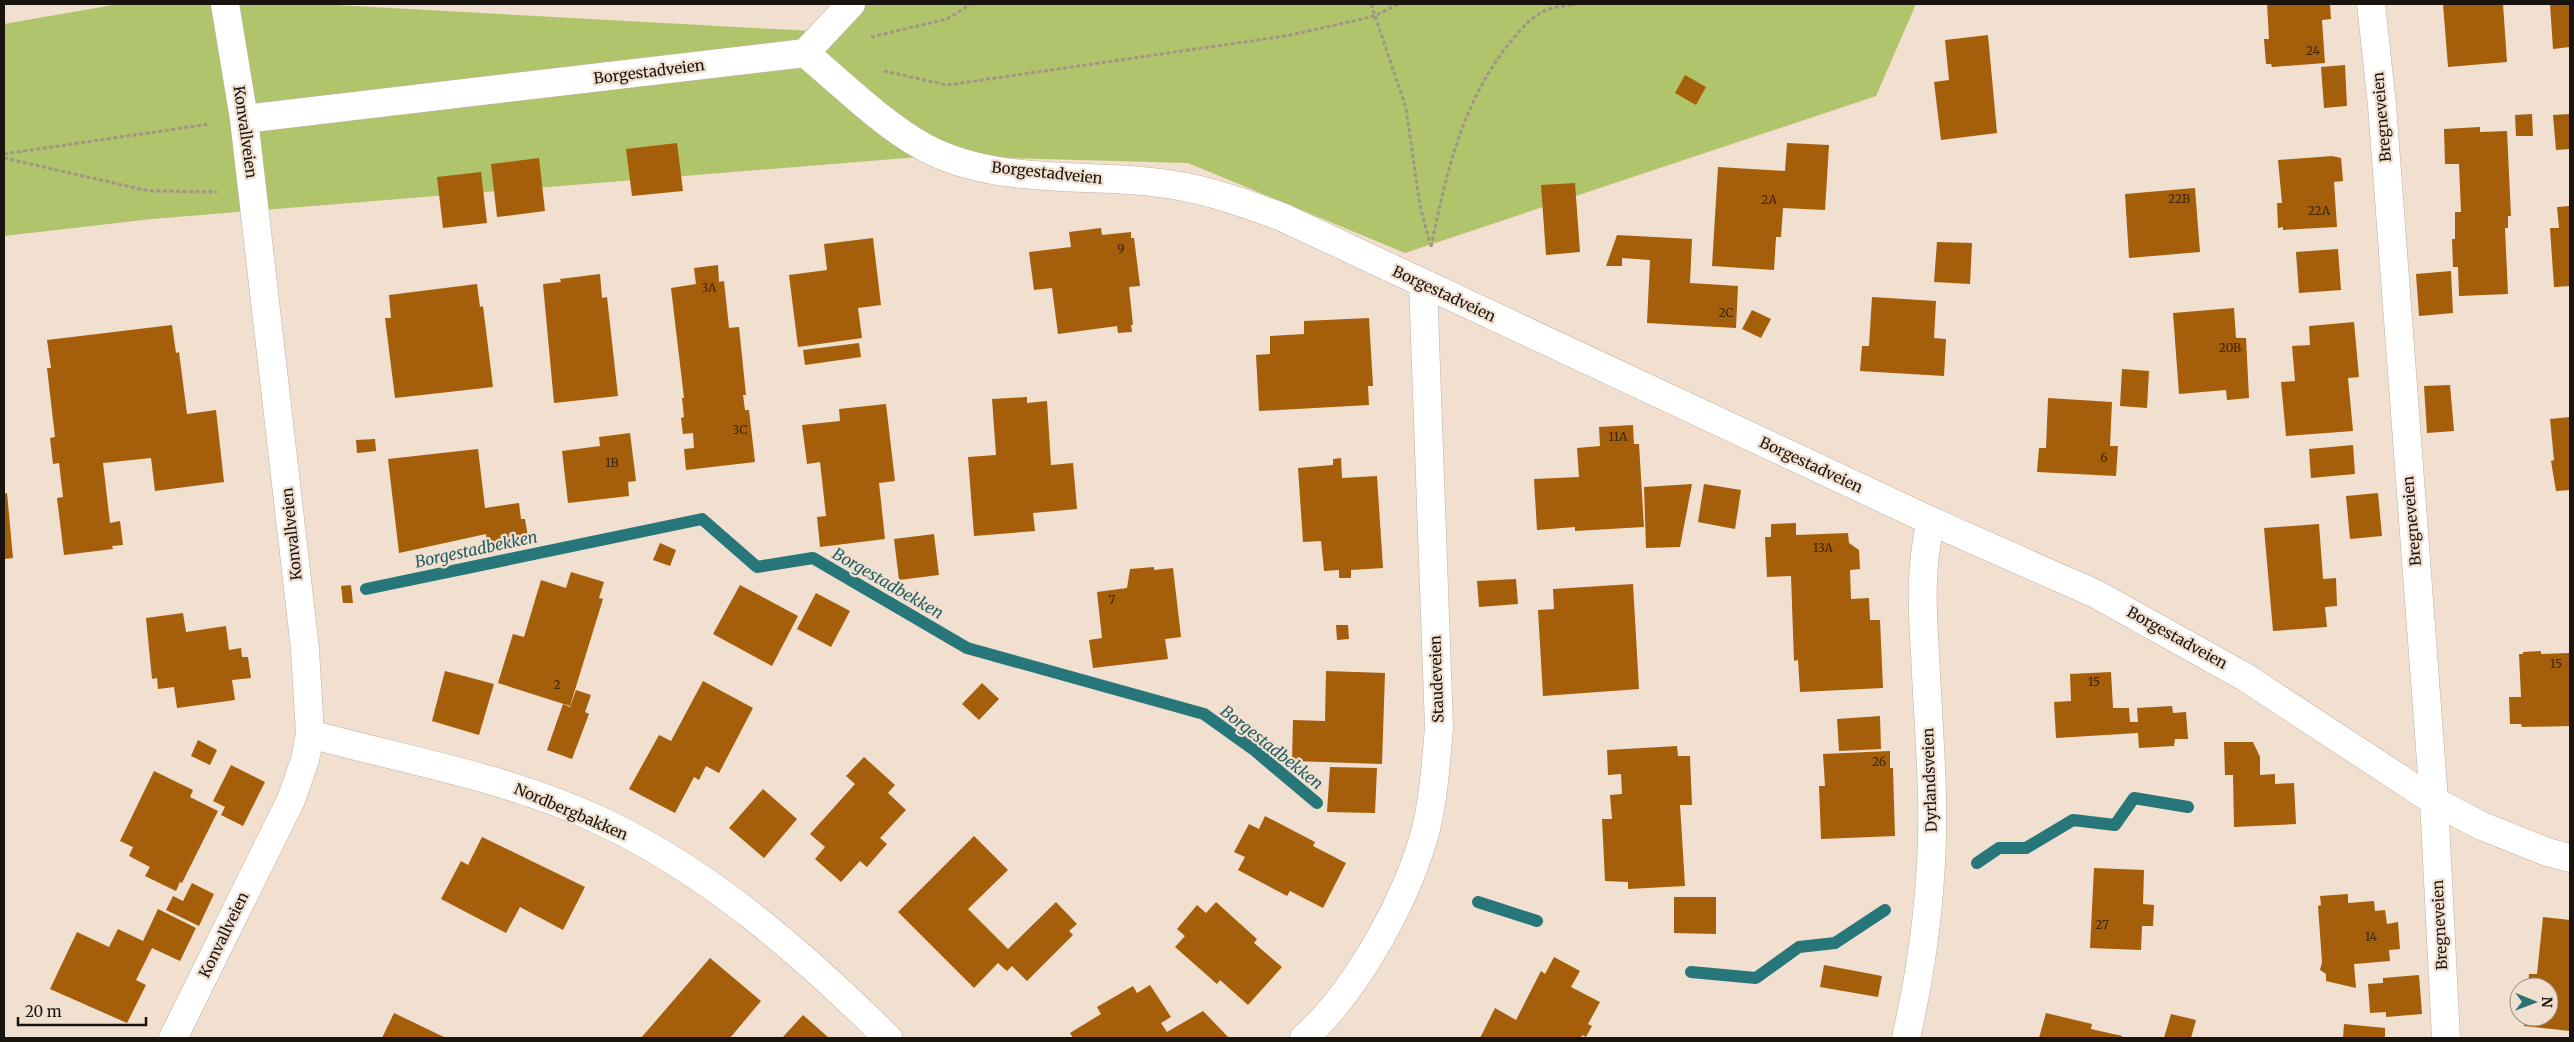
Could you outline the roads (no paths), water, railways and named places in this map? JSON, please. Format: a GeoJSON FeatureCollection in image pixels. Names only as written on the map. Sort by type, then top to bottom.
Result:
{"type":"FeatureCollection","features":[{"type":"Feature","properties":{"kind":"street","name":"Konvallveien"},"geometry":{"type":"LineString","coordinates":[[173,1038],[291,800],[305,760],[310,734],[305,649],[244,119],[225,4]]}},
{"type":"Feature","properties":{"kind":"street"},"geometry":{"type":"LineString","coordinates":[[805,53],[850,4]]}},
{"type":"Feature","properties":{"kind":"street","name":"Bregneveien"},"geometry":{"type":"LineString","coordinates":[[2371,4],[2382,106],[2434,801],[2446,1038]]}},
{"type":"Feature","properties":{"kind":"street","name":"Borgestadveien"},"geometry":{"type":"LineString","coordinates":[[244,119],[805,53],[887,121],[924,147],[960,162],[1009,172],[1152,182],[1189,187],[1230,198],[1282,217],[1931,522],[2096,594],[2246,677],[2434,801],[2482,826],[2547,852],[2570,858]]}},
{"type":"Feature","properties":{"kind":"street","name":"Staudeveien"},"geometry":{"type":"LineString","coordinates":[[1304,1038],[1345,992],[1378,941],[1403,890],[1425,830],[1435,780],[1439,727],[1423,284]]}},
{"type":"Feature","properties":{"kind":"street","name":"Dyrlandsveien"},"geometry":{"type":"LineString","coordinates":[[1906,1038],[1915,999],[1926,927],[1932,864],[1932,797],[1922,600],[1923,552],[1931,522]]}},
{"type":"Feature","properties":{"kind":"street","name":"Nordbergbakken"},"geometry":{"type":"LineString","coordinates":[[310,734],[506,785],[602,821],[654,848],[758,920],[815,969],[888,1038]]}},
{"type":"Feature","properties":{"kind":"waterway","name":"Borgestadbekken"},"geometry":{"type":"LineString","coordinates":[[366,589],[702,519],[757,567],[813,558],[967,648],[1204,714],[1253,749],[1317,803]]}},
{"type":"Feature","properties":{"kind":"waterway","name":"Borgestadbekken"},"geometry":{"type":"LineString","coordinates":[[1977,863],[1999,848],[2026,848],[2073,820],[2115,825],[2134,798],[2188,807]]}},
{"type":"Feature","properties":{"kind":"waterway","name":"Borgestadbekken"},"geometry":{"type":"LineString","coordinates":[[1478,902],[1537,921]]}},
{"type":"Feature","properties":{"kind":"waterway","name":"Borgestadbekken"},"geometry":{"type":"LineString","coordinates":[[1691,972],[1756,978],[1799,947],[1835,943],[1885,910]]}}]}
